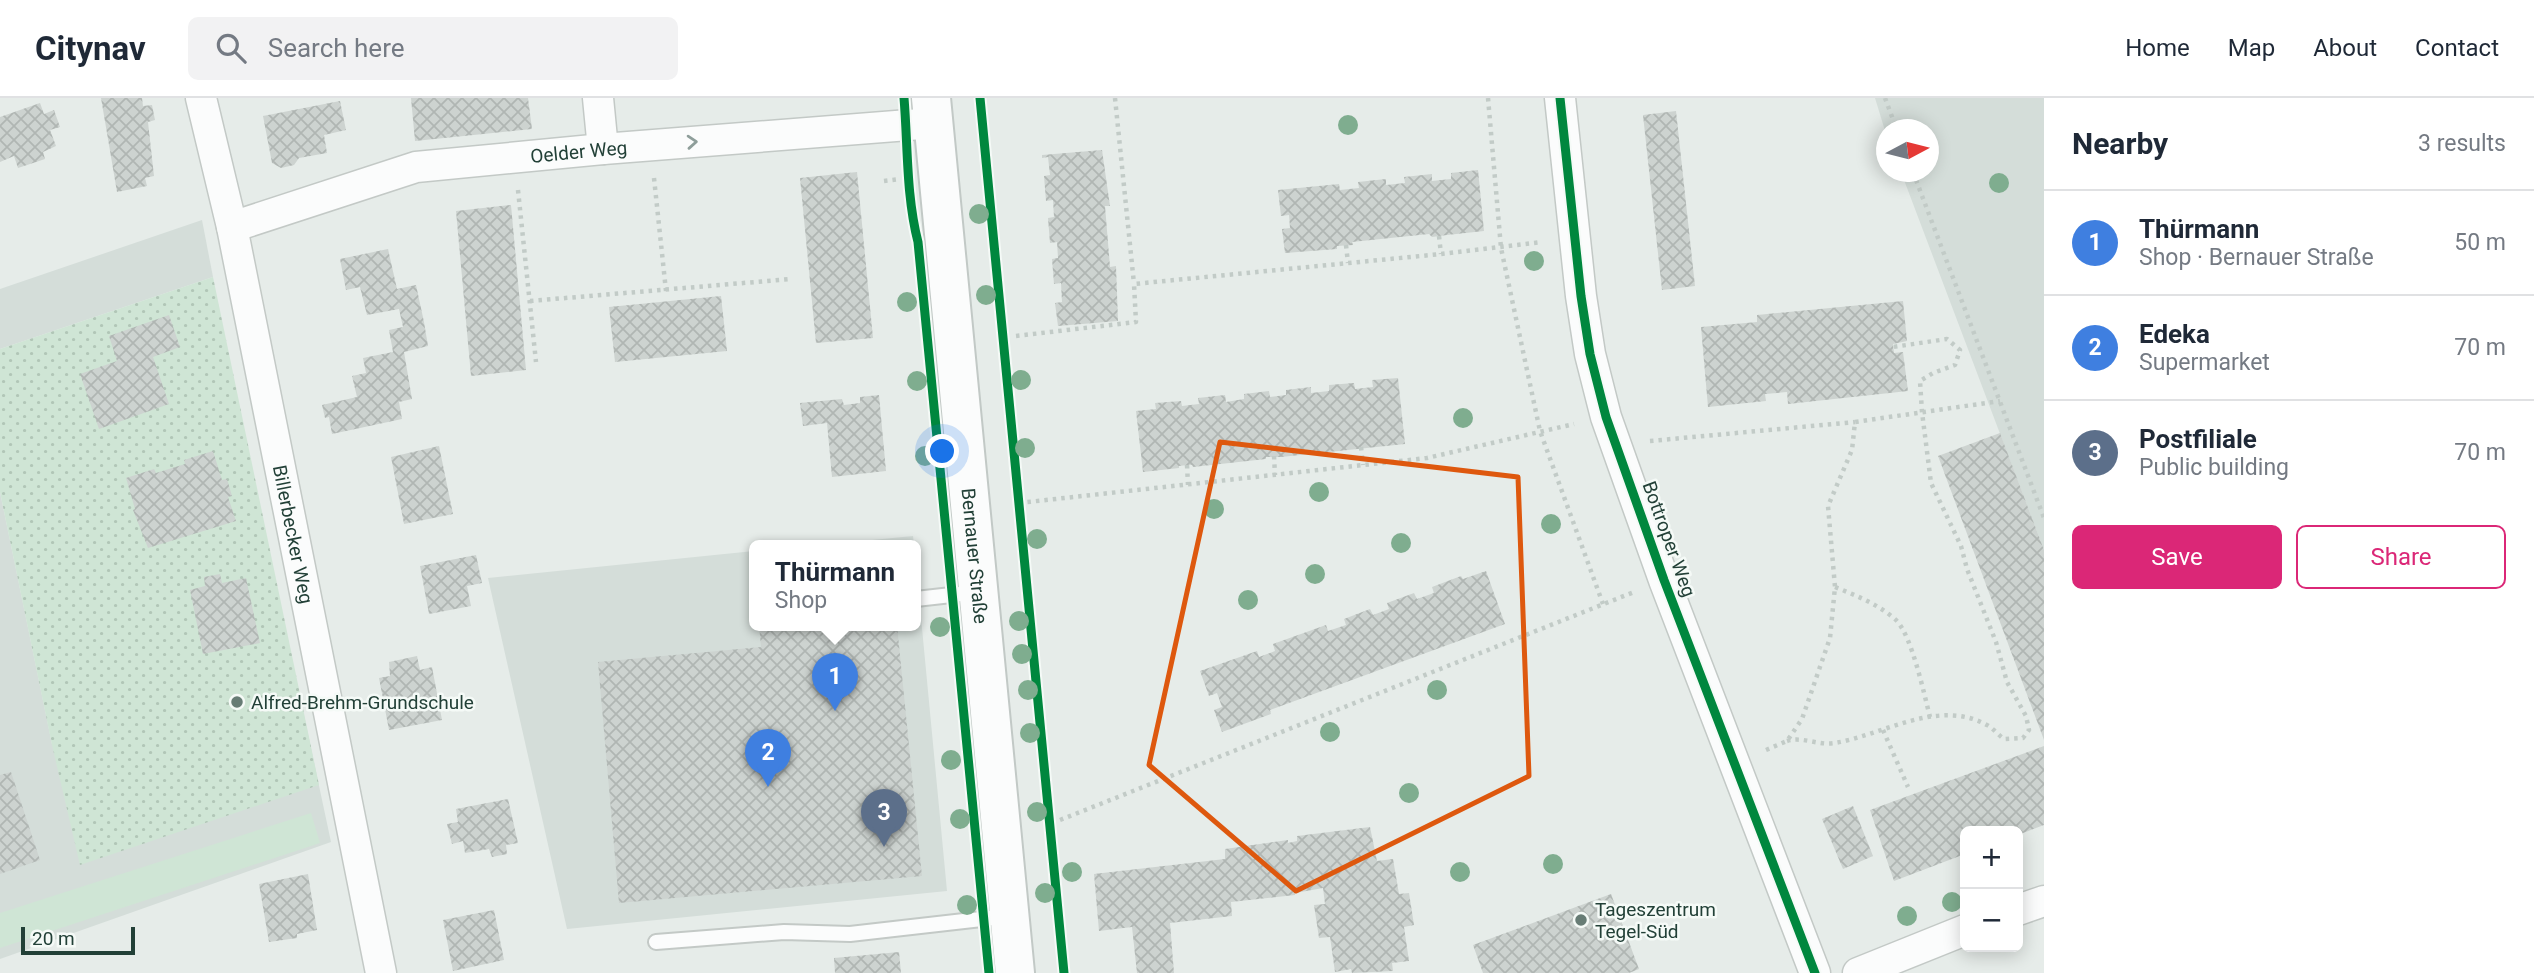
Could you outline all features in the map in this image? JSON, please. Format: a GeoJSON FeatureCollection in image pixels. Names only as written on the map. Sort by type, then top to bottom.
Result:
{"type":"FeatureCollection","features":[{"type":"Feature","properties":{"kind":"main road","name":"Bernauer Straße"},"geometry":{"type":"LineString","coordinates":[[924,115],[979,592],[1015,973]]}},
{"type":"Feature","properties":{"kind":"street","name":"Billerbecker Weg"},"geometry":{"type":"LineString","coordinates":[[201,98],[232,227],[381,973]]}},
{"type":"Feature","properties":{"kind":"street"},"geometry":{"type":"LineString","coordinates":[[598,98],[603,149]]}},
{"type":"Feature","properties":{"kind":"street","name":"Bottroper Weg"},"geometry":{"type":"LineString","coordinates":[[1560,98],[1588,342],[1606,416],[1664,580],[1815,973]]}},
{"type":"Feature","properties":{"kind":"street","name":"Oelder Weg"},"geometry":{"type":"LineString","coordinates":[[232,227],[416,167],[924,115]]}},
{"type":"Feature","properties":{"kind":"street"},"geometry":{"type":"LineString","coordinates":[[2023,909],[2044,901]]}},
{"type":"Feature","properties":{"kind":"street"},"geometry":{"type":"LineString","coordinates":[[1858,973],[1960,932]]}},
{"type":"Feature","properties":{"kind":"lane"},"geometry":{"type":"LineString","coordinates":[[921,597],[979,592]]}},
{"type":"Feature","properties":{"kind":"lane"},"geometry":{"type":"LineString","coordinates":[[656,942],[783,932],[850,933],[1010,916]]}},
{"type":"Feature","properties":{"kind":"path"},"geometry":{"type":"LineString","coordinates":[[1016,336],[1136,322],[1115,98]]}},
{"type":"Feature","properties":{"kind":"path"},"geometry":{"type":"LineString","coordinates":[[1488,98],[1501,248],[1541,431],[1603,604]]}},
{"type":"Feature","properties":{"kind":"path"},"geometry":{"type":"LineString","coordinates":[[1885,98],[1893,119]]}},
{"type":"Feature","properties":{"kind":"path"},"geometry":{"type":"LineString","coordinates":[[910,189],[906,152],[924,115]]}},
{"type":"Feature","properties":{"kind":"path"},"geometry":{"type":"LineString","coordinates":[[653,166],[666,291]]}},
{"type":"Feature","properties":{"kind":"path"},"geometry":{"type":"LineString","coordinates":[[884,181],[905,178]]}},
{"type":"Feature","properties":{"kind":"path"},"geometry":{"type":"LineString","coordinates":[[517,179],[536,362]]}},
{"type":"Feature","properties":{"kind":"path"},"geometry":{"type":"LineString","coordinates":[[1917,182],[2044,519]]}},
{"type":"Feature","properties":{"kind":"path"},"geometry":{"type":"LineString","coordinates":[[1439,236],[1441,254]]}},
{"type":"Feature","properties":{"kind":"path"},"geometry":{"type":"LineString","coordinates":[[1134,284],[1501,248],[1574,238]]}},
{"type":"Feature","properties":{"kind":"path"},"geometry":{"type":"LineString","coordinates":[[1346,245],[1348,263]]}},
{"type":"Feature","properties":{"kind":"path"},"geometry":{"type":"LineString","coordinates":[[530,301],[791,279]]}},
{"type":"Feature","properties":{"kind":"path"},"geometry":{"type":"LineString","coordinates":[[1735,763],[1794,738],[1814,744],[1833,744],[1930,717],[1961,717],[1987,725],[2004,739],[2023,738],[2029,730],[2026,716],[2007,682],[1996,642],[1967,569],[1961,546],[1931,483],[1920,381],[1955,365],[1959,350],[1947,339],[1893,347]]}},
{"type":"Feature","properties":{"kind":"path"},"geometry":{"type":"LineString","coordinates":[[1649,441],[1855,422],[2000,401]]}},
{"type":"Feature","properties":{"kind":"path"},"geometry":{"type":"LineString","coordinates":[[1019,503],[1427,458],[1606,416]]}},
{"type":"Feature","properties":{"kind":"path"},"geometry":{"type":"LineString","coordinates":[[1787,741],[1802,719],[1830,638],[1835,587],[1828,506],[1852,450],[1855,422]]}},
{"type":"Feature","properties":{"kind":"path"},"geometry":{"type":"LineString","coordinates":[[1361,447],[1363,465]]}},
{"type":"Feature","properties":{"kind":"path"},"geometry":{"type":"LineString","coordinates":[[1274,456],[1275,475]]}},
{"type":"Feature","properties":{"kind":"path"},"geometry":{"type":"LineString","coordinates":[[1186,465],[1188,485]]}},
{"type":"Feature","properties":{"kind":"path"},"geometry":{"type":"LineString","coordinates":[[1017,488],[1020,516]]}},
{"type":"Feature","properties":{"kind":"path"},"geometry":{"type":"LineString","coordinates":[[1060,820],[1664,580]]}},
{"type":"Feature","properties":{"kind":"path"},"geometry":{"type":"LineString","coordinates":[[1835,587],[1871,602],[1898,622],[1917,667],[1930,717]]}},
{"type":"Feature","properties":{"kind":"path"},"geometry":{"type":"LineString","coordinates":[[1883,730],[1908,787]]}},
{"type":"Feature","properties":{"kind":"highlighted area"},"geometry":{"type":"Polygon","coordinates":[[[1220,442],[1518,477],[1529,776],[1296,891],[1149,765],[1220,442]]]}},
{"type":"Feature","properties":{"kind":"shaded area"},"geometry":{"type":"Polygon","coordinates":[[[1875,98],[2044,98],[2044,550],[1905,182],[1939,182],[1939,119],[1881,119],[1875,98]]]}},
{"type":"Feature","properties":{"kind":"shaded area"},"geometry":{"type":"Polygon","coordinates":[[[202,220],[213,277],[0,349],[0,289],[202,220]]]}},
{"type":"Feature","properties":{"kind":"shaded area","name":"Alfred-Brehm-Grundschule"},"geometry":{"type":"Polygon","coordinates":[[[0,492],[52,744],[292,659],[331,842],[0,959],[0,492]]]}},
{"type":"Feature","properties":{"kind":"shaded area"},"geometry":{"type":"Polygon","coordinates":[[[913,536],[913,540],[872,540],[913,536]]]}},
{"type":"Feature","properties":{"kind":"shaded area"},"geometry":{"type":"Polygon","coordinates":[[[749,552],[749,631],[921,631],[921,618],[947,891],[567,929],[488,578],[749,552]]]}},
{"type":"Feature","properties":{"kind":"green space"},"geometry":{"type":"Polygon","coordinates":[[[213,277],[319,785],[80,865],[52,745],[0,492],[0,349],[213,277]]]}},
{"type":"Feature","properties":{"kind":"green space"},"geometry":{"type":"Polygon","coordinates":[[[311,813],[320,843],[0,948],[0,913],[311,813]]]}},
{"type":"Feature","properties":{"kind":"building"},"geometry":{"type":"Polygon","coordinates":[[[101,98],[142,98],[143,106],[152,105],[155,120],[148,122],[154,176],[145,178],[147,186],[117,192],[101,98]]]}},
{"type":"Feature","properties":{"kind":"building"},"geometry":{"type":"Polygon","coordinates":[[[411,98],[528,98],[532,129],[415,141],[411,98]]]}},
{"type":"Feature","properties":{"kind":"building"},"geometry":{"type":"Polygon","coordinates":[[[340,101],[346,130],[324,135],[327,153],[299,158],[294,165],[281,168],[272,163],[263,116],[340,101]]]}},
{"type":"Feature","properties":{"kind":"building"},"geometry":{"type":"Polygon","coordinates":[[[40,103],[44,114],[54,110],[60,127],[50,130],[56,146],[43,152],[45,159],[18,168],[14,156],[0,162],[0,117],[40,103]]]}},
{"type":"Feature","properties":{"kind":"building"},"geometry":{"type":"Polygon","coordinates":[[[1676,111],[1695,286],[1662,290],[1643,115],[1676,111]]]}},
{"type":"Feature","properties":{"kind":"building"},"geometry":{"type":"Polygon","coordinates":[[[1102,150],[1110,206],[1105,206],[1110,267],[1116,266],[1118,321],[1058,326],[1055,303],[1062,302],[1061,283],[1054,284],[1052,259],[1058,258],[1057,242],[1050,243],[1048,218],[1054,217],[1053,200],[1046,201],[1044,176],[1050,175],[1048,157],[1042,158],[1042,155],[1102,150]]]}},
{"type":"Feature","properties":{"kind":"building"},"geometry":{"type":"Polygon","coordinates":[[[1478,170],[1484,231],[1352,242],[1353,245],[1337,246],[1337,249],[1285,253],[1282,229],[1290,228],[1289,215],[1281,216],[1278,190],[1339,184],[1340,190],[1359,188],[1358,182],[1386,179],[1386,185],[1405,183],[1404,177],[1432,174],[1432,181],[1451,179],[1451,173],[1478,170]]]}},
{"type":"Feature","properties":{"kind":"building"},"geometry":{"type":"Polygon","coordinates":[[[857,172],[873,338],[816,343],[800,178],[857,172]]]}},
{"type":"Feature","properties":{"kind":"building"},"geometry":{"type":"Polygon","coordinates":[[[511,205],[526,370],[471,376],[456,211],[511,205]]]}},
{"type":"Feature","properties":{"kind":"building"},"geometry":{"type":"Polygon","coordinates":[[[388,249],[397,289],[416,285],[428,346],[404,352],[412,399],[399,402],[402,419],[332,434],[329,417],[325,418],[322,405],[357,397],[352,376],[366,373],[363,358],[393,352],[389,330],[403,327],[399,309],[367,315],[360,287],[346,290],[340,259],[388,249]]]}},
{"type":"Feature","properties":{"kind":"building"},"geometry":{"type":"Polygon","coordinates":[[[721,296],[727,351],[615,362],[609,307],[721,296]]]}},
{"type":"Feature","properties":{"kind":"building"},"geometry":{"type":"Polygon","coordinates":[[[1903,301],[1907,341],[1893,344],[1894,353],[1903,352],[1908,391],[1788,404],[1787,392],[1765,394],[1766,401],[1708,407],[1701,327],[1757,322],[1757,315],[1903,301]]]}},
{"type":"Feature","properties":{"kind":"building"},"geometry":{"type":"Polygon","coordinates":[[[169,315],[180,347],[153,357],[169,404],[99,429],[80,374],[117,361],[109,336],[169,315]]]}},
{"type":"Feature","properties":{"kind":"building"},"geometry":{"type":"Polygon","coordinates":[[[1398,378],[1405,444],[1193,467],[1187,465],[1143,472],[1136,411],[1156,409],[1155,403],[1181,401],[1182,406],[1199,404],[1198,398],[1225,395],[1226,402],[1244,399],[1244,394],[1269,391],[1270,397],[1286,395],[1286,390],[1311,387],[1311,393],[1329,391],[1329,385],[1354,383],[1355,389],[1373,387],[1372,380],[1398,378]]]}},
{"type":"Feature","properties":{"kind":"building"},"geometry":{"type":"Polygon","coordinates":[[[879,395],[886,471],[832,477],[827,423],[803,426],[800,403],[842,399],[844,405],[860,403],[860,397],[879,395]]]}},
{"type":"Feature","properties":{"kind":"building"},"geometry":{"type":"Polygon","coordinates":[[[2000,433],[2044,550],[2044,740],[1938,456],[2000,433]]]}},
{"type":"Feature","properties":{"kind":"building"},"geometry":{"type":"Polygon","coordinates":[[[439,446],[453,514],[404,524],[391,457],[439,446]]]}},
{"type":"Feature","properties":{"kind":"building"},"geometry":{"type":"Polygon","coordinates":[[[213,451],[222,480],[227,479],[232,496],[228,497],[236,521],[148,548],[133,510],[135,509],[126,478],[154,469],[156,473],[185,464],[184,460],[213,451]]]}},
{"type":"Feature","properties":{"kind":"building"},"geometry":{"type":"Polygon","coordinates":[[[476,555],[482,583],[467,586],[471,606],[429,614],[420,566],[476,555]]]}},
{"type":"Feature","properties":{"kind":"building"},"geometry":{"type":"Polygon","coordinates":[[[1486,571],[1505,624],[1270,710],[1271,714],[1222,732],[1214,710],[1222,707],[1217,693],[1209,696],[1200,671],[1257,651],[1259,657],[1275,651],[1273,644],[1326,625],[1328,631],[1346,625],[1344,619],[1370,609],[1373,615],[1389,609],[1387,603],[1414,593],[1417,599],[1434,593],[1432,587],[1461,576],[1463,579],[1486,571]]]}},
{"type":"Feature","properties":{"kind":"building"},"geometry":{"type":"Polygon","coordinates":[[[220,574],[222,583],[246,578],[260,643],[203,654],[190,590],[205,586],[204,577],[220,574]]]}},
{"type":"Feature","properties":{"kind":"building"},"geometry":{"type":"Polygon","coordinates":[[[760,631],[898,631],[922,876],[619,903],[598,662],[761,647],[760,631]]]}},
{"type":"Feature","properties":{"kind":"building"},"geometry":{"type":"Polygon","coordinates":[[[417,656],[420,670],[432,667],[442,720],[389,730],[379,678],[390,676],[389,662],[417,656]]]}},
{"type":"Feature","properties":{"kind":"building"},"geometry":{"type":"Polygon","coordinates":[[[2044,746],[2044,825],[2023,833],[2023,826],[1960,826],[1960,856],[1894,881],[1870,810],[2044,746]]]}},
{"type":"Feature","properties":{"kind":"building"},"geometry":{"type":"Polygon","coordinates":[[[11,772],[40,860],[0,874],[0,775],[11,772]]]}},
{"type":"Feature","properties":{"kind":"building"},"geometry":{"type":"Polygon","coordinates":[[[508,799],[518,843],[506,845],[507,854],[492,857],[489,849],[465,853],[463,841],[452,844],[447,824],[458,822],[456,809],[508,799]]]}},
{"type":"Feature","properties":{"kind":"building"},"geometry":{"type":"Polygon","coordinates":[[[1853,806],[1873,856],[1843,869],[1822,819],[1853,806]]]}},
{"type":"Feature","properties":{"kind":"building"},"geometry":{"type":"Polygon","coordinates":[[[1370,827],[1377,861],[1393,859],[1399,894],[1409,893],[1414,925],[1404,927],[1409,961],[1392,963],[1393,971],[1352,973],[1351,969],[1335,972],[1330,937],[1319,938],[1314,905],[1325,904],[1323,888],[1295,895],[1231,902],[1232,916],[1170,923],[1174,973],[1137,973],[1132,927],[1099,931],[1094,874],[1225,859],[1225,849],[1288,840],[1288,843],[1297,841],[1297,836],[1370,827]]]}},
{"type":"Feature","properties":{"kind":"building"},"geometry":{"type":"Polygon","coordinates":[[[308,874],[317,930],[297,934],[297,938],[269,942],[259,884],[308,874]]]}},
{"type":"Feature","properties":{"kind":"building","name":"Tageszentrum Tegel-Süd"},"geometry":{"type":"Polygon","coordinates":[[[1611,894],[1639,969],[1629,973],[1483,973],[1473,945],[1611,894]]]}},
{"type":"Feature","properties":{"kind":"building"},"geometry":{"type":"Polygon","coordinates":[[[494,910],[504,960],[453,971],[443,920],[494,910]]]}},
{"type":"Feature","properties":{"kind":"building"},"geometry":{"type":"Polygon","coordinates":[[[899,952],[901,973],[835,973],[834,958],[899,952]]]}},
{"type":"Feature","properties":{"kind":"cycle path"},"geometry":{"type":"LineString","coordinates":[[904,98],[909,188],[918,242],[989,973]]}},
{"type":"Feature","properties":{"kind":"cycle path"},"geometry":{"type":"LineString","coordinates":[[980,98],[1064,973]]}},
{"type":"Feature","properties":{"kind":"cycle path"},"geometry":{"type":"LineString","coordinates":[[1560,98],[1581,296],[1590,354],[1606,417],[1664,580],[1815,973]]}},
{"type":"Feature","properties":{"kind":"place","name":"Alfred-Brehm-Grundschule"},"geometry":{"type":"Point","coordinates":[237,702]}},
{"type":"Feature","properties":{"kind":"place","name":"Thürmann"},"geometry":{"type":"Point","coordinates":[835,711]}},
{"type":"Feature","properties":{"kind":"place","name":"Edeka"},"geometry":{"type":"Point","coordinates":[768,787]}},
{"type":"Feature","properties":{"kind":"place","name":"Postfiliale"},"geometry":{"type":"Point","coordinates":[884,847]}},
{"type":"Feature","properties":{"kind":"place","name":"Tageszentrum Tegel-Süd"},"geometry":{"type":"Point","coordinates":[1581,920]}}]}
